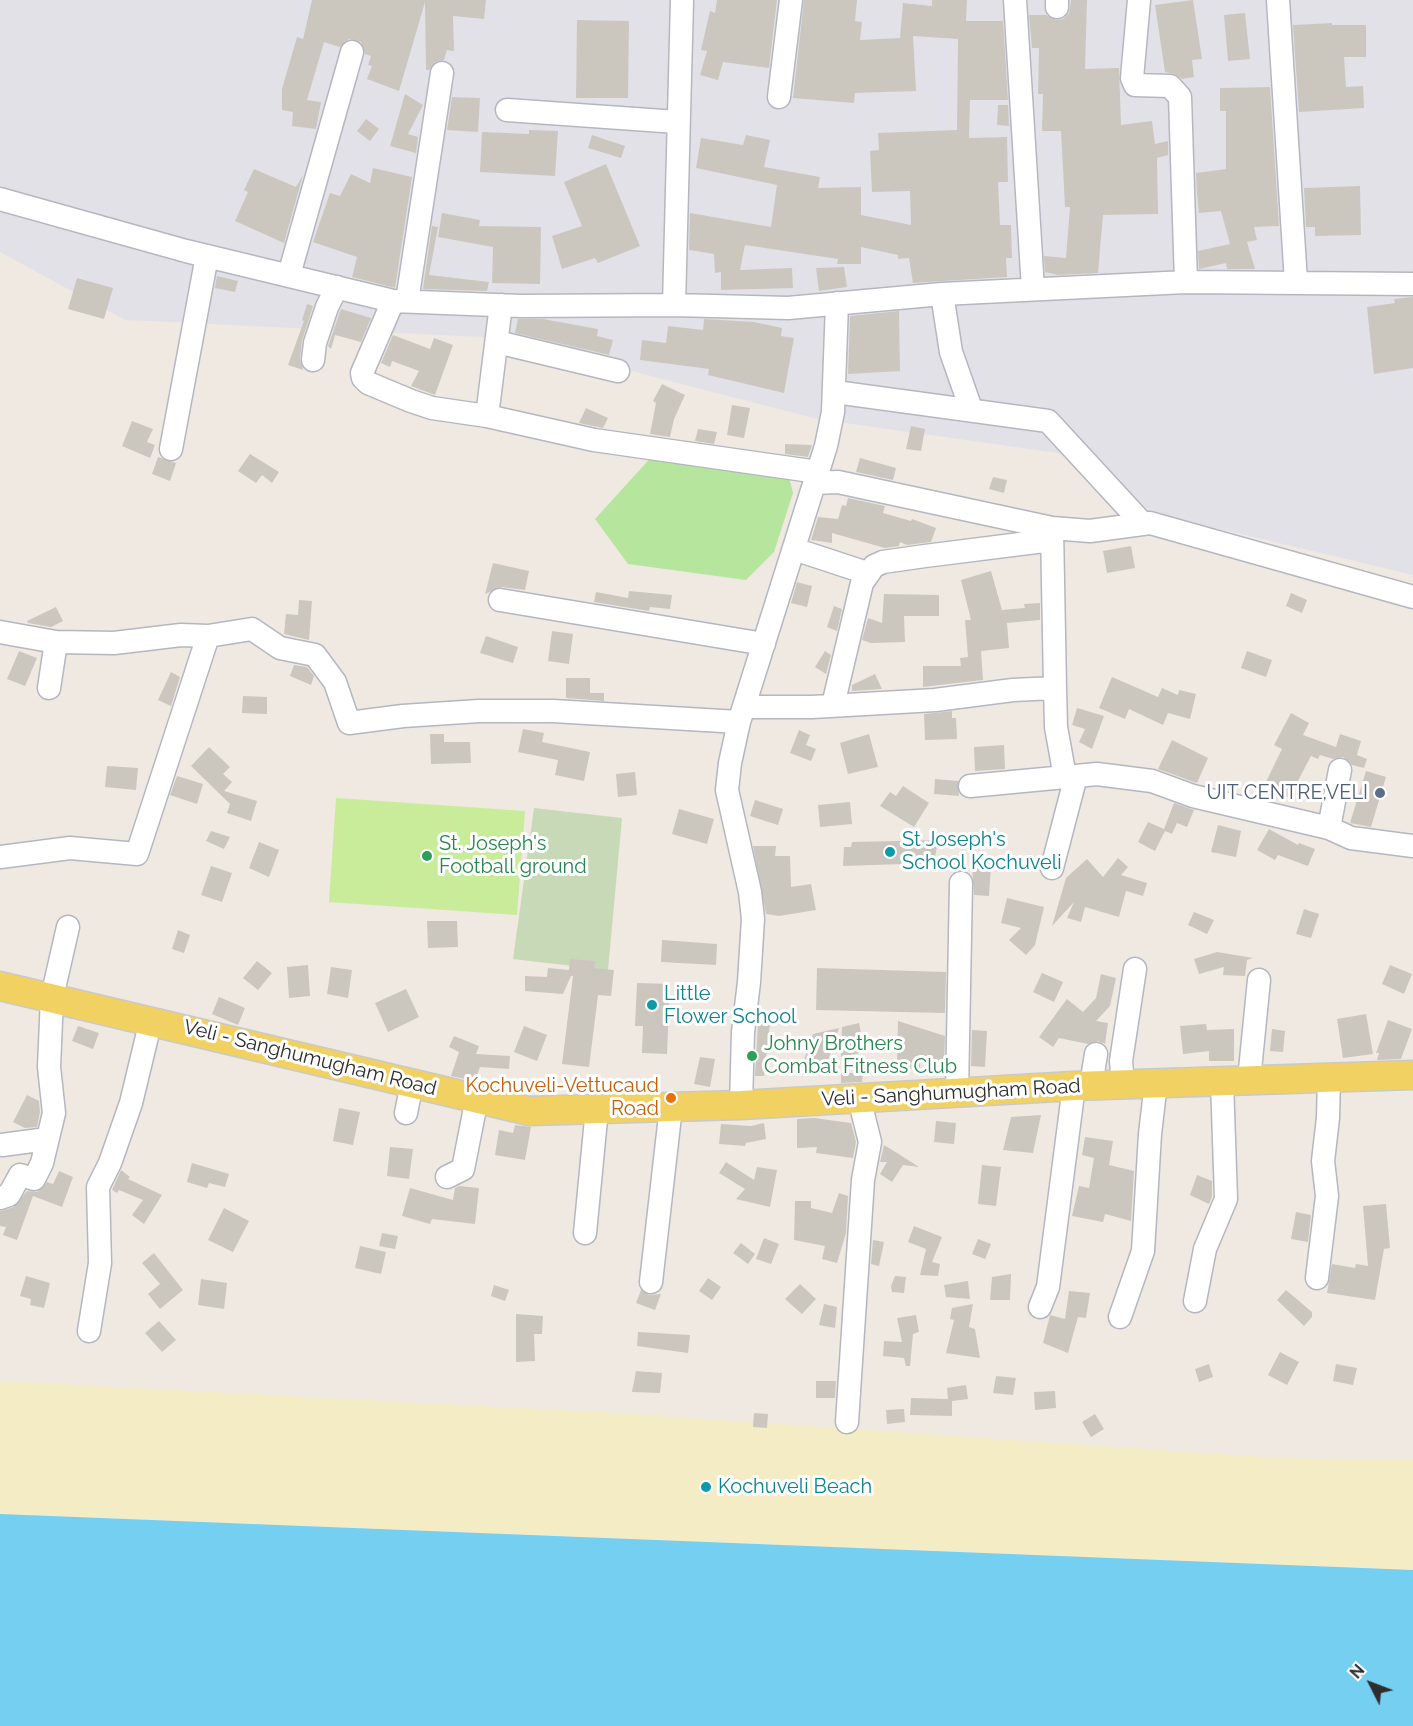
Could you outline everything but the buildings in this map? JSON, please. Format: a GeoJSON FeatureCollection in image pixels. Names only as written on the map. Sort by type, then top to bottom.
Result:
{"type":"FeatureCollection","features":[{"type":"Feature","properties":{"kind":"main road","name":"Veli - Sanghumugham Road"},"geometry":{"type":"LineString","coordinates":[[0,986],[529,1111],[741,1105],[1083,1085],[1413,1075]]}},
{"type":"Feature","properties":{"kind":"street"},"geometry":{"type":"LineString","coordinates":[[674,304],[682,0]]}},
{"type":"Feature","properties":{"kind":"street"},"geometry":{"type":"LineString","coordinates":[[779,97],[791,0]]}},
{"type":"Feature","properties":{"kind":"street"},"geometry":{"type":"LineString","coordinates":[[1015,0],[1033,290]]}},
{"type":"Feature","properties":{"kind":"street"},"geometry":{"type":"LineString","coordinates":[[1139,0],[1132,78],[1135,85],[1170,86],[1180,97],[1186,282]]}},
{"type":"Feature","properties":{"kind":"street"},"geometry":{"type":"LineString","coordinates":[[1278,0],[1296,282]]}},
{"type":"Feature","properties":{"kind":"street"},"geometry":{"type":"LineString","coordinates":[[289,275],[352,52]]}},
{"type":"Feature","properties":{"kind":"street"},"geometry":{"type":"LineString","coordinates":[[442,73],[400,301],[362,373],[368,383],[432,408],[487,416],[594,440],[838,482],[1052,534]]}},
{"type":"Feature","properties":{"kind":"street"},"geometry":{"type":"LineString","coordinates":[[507,110],[677,122]]}},
{"type":"Feature","properties":{"kind":"street"},"geometry":{"type":"LineString","coordinates":[[0,199],[207,256],[400,301],[501,305],[674,304],[788,308],[942,294],[1186,282],[1413,284]]}},
{"type":"Feature","properties":{"kind":"street"},"geometry":{"type":"LineString","coordinates":[[171,449],[207,256]]}},
{"type":"Feature","properties":{"kind":"street"},"geometry":{"type":"LineString","coordinates":[[313,360],[315,343],[327,307],[337,287]]}},
{"type":"Feature","properties":{"kind":"street"},"geometry":{"type":"LineString","coordinates":[[942,294],[951,352],[971,409]]}},
{"type":"Feature","properties":{"kind":"street"},"geometry":{"type":"LineString","coordinates":[[741,1105],[743,1032],[750,982],[753,919],[750,892],[727,790],[742,715],[816,478],[833,412],[837,303]]}},
{"type":"Feature","properties":{"kind":"street"},"geometry":{"type":"LineString","coordinates":[[487,416],[501,305]]}},
{"type":"Feature","properties":{"kind":"street"},"geometry":{"type":"LineString","coordinates":[[497,342],[618,371]]}},
{"type":"Feature","properties":{"kind":"street"},"geometry":{"type":"LineString","coordinates":[[835,392],[1039,418],[1054,425],[1143,524]]}},
{"type":"Feature","properties":{"kind":"street"},"geometry":{"type":"LineString","coordinates":[[833,705],[867,573],[883,562],[1052,534],[1150,524],[1413,597]]}},
{"type":"Feature","properties":{"kind":"street"},"geometry":{"type":"LineString","coordinates":[[1052,534],[1056,727],[1070,777],[1052,868]]}},
{"type":"Feature","properties":{"kind":"street"},"geometry":{"type":"LineString","coordinates":[[794,549],[867,573]]}},
{"type":"Feature","properties":{"kind":"street"},"geometry":{"type":"LineString","coordinates":[[500,600],[764,644]]}},
{"type":"Feature","properties":{"kind":"street"},"geometry":{"type":"LineString","coordinates":[[0,632],[56,642],[114,643],[181,635],[208,636],[252,629],[280,648],[315,655],[335,682],[349,723],[403,716],[479,711],[742,715],[833,705],[935,700],[1013,690],[1055,688]]}},
{"type":"Feature","properties":{"kind":"street"},"geometry":{"type":"LineString","coordinates":[[0,856],[70,848],[137,854],[208,636]]}},
{"type":"Feature","properties":{"kind":"street"},"geometry":{"type":"LineString","coordinates":[[49,688],[56,642]]}},
{"type":"Feature","properties":{"kind":"street"},"geometry":{"type":"LineString","coordinates":[[1329,828],[1340,770]]}},
{"type":"Feature","properties":{"kind":"street"},"geometry":{"type":"LineString","coordinates":[[970,786],[1097,774],[1152,781],[1193,796],[1329,828],[1351,838],[1413,846]]}},
{"type":"Feature","properties":{"kind":"street"},"geometry":{"type":"LineString","coordinates":[[957,1092],[961,884]]}},
{"type":"Feature","properties":{"kind":"street"},"geometry":{"type":"LineString","coordinates":[[0,1198],[9,1195],[20,1175],[34,1179],[42,1163],[54,1113],[49,1067],[52,997],[68,927]]}},
{"type":"Feature","properties":{"kind":"street"},"geometry":{"type":"LineString","coordinates":[[1123,1084],[1121,1061],[1135,969]]}},
{"type":"Feature","properties":{"kind":"street"},"geometry":{"type":"LineString","coordinates":[[1195,1301],[1205,1249],[1226,1199],[1235,1081],[1259,980]]}},
{"type":"Feature","properties":{"kind":"street"},"geometry":{"type":"LineString","coordinates":[[89,1331],[100,1263],[98,1187],[110,1163],[131,1103],[151,1020]]}},
{"type":"Feature","properties":{"kind":"street"},"geometry":{"type":"LineString","coordinates":[[1040,1307],[1048,1287],[1083,1085],[1096,1054]]}},
{"type":"Feature","properties":{"kind":"street"},"geometry":{"type":"LineString","coordinates":[[1317,1278],[1328,1196],[1323,1161],[1328,1118],[1329,1078]]}},
{"type":"Feature","properties":{"kind":"street"},"geometry":{"type":"LineString","coordinates":[[406,1113],[412,1083]]}},
{"type":"Feature","properties":{"kind":"street"},"geometry":{"type":"LineString","coordinates":[[1120,1317],[1143,1251],[1150,1134],[1156,1083]]}},
{"type":"Feature","properties":{"kind":"street"},"geometry":{"type":"LineString","coordinates":[[447,1177],[463,1169],[477,1098]]}},
{"type":"Feature","properties":{"kind":"street"},"geometry":{"type":"LineString","coordinates":[[847,1422],[862,1190],[870,1142],[859,1098]]}},
{"type":"Feature","properties":{"kind":"street"},"geometry":{"type":"LineString","coordinates":[[651,1282],[672,1107]]}},
{"type":"Feature","properties":{"kind":"street"},"geometry":{"type":"LineString","coordinates":[[585,1233],[597,1109]]}},
{"type":"Feature","properties":{"kind":"street"},"geometry":{"type":"LineString","coordinates":[[2,1145],[47,1139]]}},
{"type":"Feature","properties":{"kind":"shaded area"},"geometry":{"type":"Polygon","coordinates":[[[0,0],[1413,0],[1413,575],[1153,513],[1079,456],[817,419],[504,338],[125,320],[0,252],[0,0]]]}},
{"type":"Feature","properties":{"kind":"green space"},"geometry":{"type":"Polygon","coordinates":[[[666,441],[786,466],[793,493],[774,552],[746,580],[628,564],[595,519],[666,441]]]}},
{"type":"Feature","properties":{"kind":"green space","name":"St. Joseph's Football ground"},"geometry":{"type":"Polygon","coordinates":[[[336,798],[525,811],[517,915],[329,902],[336,798]]]}},
{"type":"Feature","properties":{"kind":"green space"},"geometry":{"type":"Polygon","coordinates":[[[534,808],[622,818],[608,970],[513,959],[534,808]]]}},
{"type":"Feature","properties":{"kind":"sand","name":"Kochuveli Beach"},"geometry":{"type":"Polygon","coordinates":[[[0,1381],[616,1413],[1278,1458],[1413,1460],[1413,1570],[0,1514],[0,1381]]]}},
{"type":"Feature","properties":{"kind":"water"},"geometry":{"type":"Polygon","coordinates":[[[0,1514],[1413,1570],[1413,1726],[0,1726],[0,1514]]]}},
{"type":"Feature","properties":{"kind":"place","name":"UIT CENTRE,VELI"},"geometry":{"type":"Point","coordinates":[1380,793]}},
{"type":"Feature","properties":{"kind":"place","name":"St Joseph's School Kochuveli"},"geometry":{"type":"Point","coordinates":[890,852]}},
{"type":"Feature","properties":{"kind":"place","name":"St. Joseph's Football ground"},"geometry":{"type":"Point","coordinates":[427,856]}},
{"type":"Feature","properties":{"kind":"place","name":"Little Flower School"},"geometry":{"type":"Point","coordinates":[652,1005]}},
{"type":"Feature","properties":{"kind":"place","name":"Johny Brothers Combat Fitness Club"},"geometry":{"type":"Point","coordinates":[752,1056]}},
{"type":"Feature","properties":{"kind":"place","name":"Kochuveli-Vettucaud Road"},"geometry":{"type":"Point","coordinates":[671,1098]}},
{"type":"Feature","properties":{"kind":"place","name":"Kochuveli Beach"},"geometry":{"type":"Point","coordinates":[706,1487]}}]}
